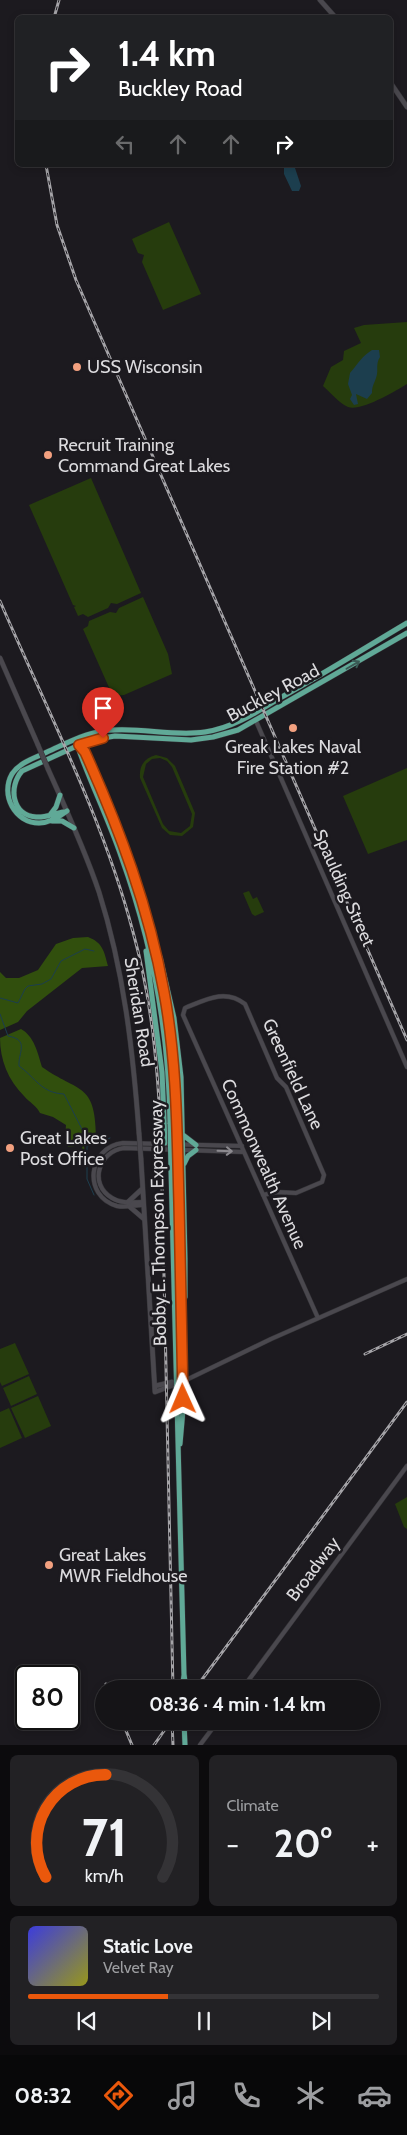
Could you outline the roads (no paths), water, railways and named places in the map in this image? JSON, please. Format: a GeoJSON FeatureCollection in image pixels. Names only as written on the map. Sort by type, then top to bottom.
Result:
{"type":"FeatureCollection","features":[{"type":"Feature","properties":{"kind":"highway","name":"Buckley Road"},"geometry":{"type":"LineString","coordinates":[[67,811],[50,818],[31,822],[15,812],[8,795],[10,779],[17,768],[26,761],[76,739],[98,732],[113,730],[192,733],[210,731],[233,724],[300,688],[407,623]]}},
{"type":"Feature","properties":{"kind":"highway","name":"Buckley Road"},"geometry":{"type":"LineString","coordinates":[[50,818],[35,817],[20,809],[13,794],[15,782],[25,768],[79,745],[111,737],[176,740],[208,738],[238,730],[407,634]]}},
{"type":"Feature","properties":{"kind":"highway","name":"Bobby E. Thompson Expressway"},"geometry":{"type":"LineString","coordinates":[[76,739],[85,752],[114,818],[140,889],[152,934],[169,1022],[175,1075],[177,1124],[182,1382]]}},
{"type":"Feature","properties":{"kind":"highway","name":"Bobby E. Thompson Expressway"},"geometry":{"type":"LineString","coordinates":[[79,745],[80,753],[126,870],[146,940],[159,1003],[167,1058],[170,1124],[176,1384]]}},
{"type":"Feature","properties":{"kind":"highway"},"geometry":{"type":"LineString","coordinates":[[60,795],[50,818],[62,821],[74,828]]}},
{"type":"Feature","properties":{"kind":"highway"},"geometry":{"type":"LineString","coordinates":[[152,934],[162,962],[174,1018],[179,1059],[184,1165],[185,1297],[181,1306]]}},
{"type":"Feature","properties":{"kind":"highway"},"geometry":{"type":"LineString","coordinates":[[146,940],[146,953],[162,1072],[165,1143]]}},
{"type":"Feature","properties":{"kind":"highway"},"geometry":{"type":"LineString","coordinates":[[183,1135],[196,1148],[187,1157],[184,1165]]}},
{"type":"Feature","properties":{"kind":"highway"},"geometry":{"type":"LineString","coordinates":[[182,1382],[182,1434],[180,1446],[185,1680]]}},
{"type":"Feature","properties":{"kind":"highway"},"geometry":{"type":"LineString","coordinates":[[176,1384],[177,1434],[180,1446]]}},
{"type":"Feature","properties":{"kind":"highway"},"geometry":{"type":"LineString","coordinates":[[183,1680],[184,1674]]}},
{"type":"Feature","properties":{"kind":"highway"},"geometry":{"type":"LineString","coordinates":[[184,1730],[185,1745]]}},
{"type":"Feature","properties":{"kind":"main road"},"geometry":{"type":"LineString","coordinates":[[320,0],[333,15]]}},
{"type":"Feature","properties":{"kind":"main road"},"geometry":{"type":"LineString","coordinates":[[393,86],[407,107]]}},
{"type":"Feature","properties":{"kind":"main road","name":"Sheridan Road"},"geometry":{"type":"LineString","coordinates":[[0,658],[67,811],[99,893],[120,974],[132,1043],[155,1389],[172,1387],[176,1384]]}},
{"type":"Feature","properties":{"kind":"main road"},"geometry":{"type":"LineString","coordinates":[[142,1189],[129,1205],[144,1219]]}},
{"type":"Feature","properties":{"kind":"main road"},"geometry":{"type":"LineString","coordinates":[[176,1384],[182,1382]]}},
{"type":"Feature","properties":{"kind":"street","name":"Spaulding Street"},"geometry":{"type":"LineString","coordinates":[[256,721],[407,1067]]}},
{"type":"Feature","properties":{"kind":"street","name":"Greenfield Lane"},"geometry":{"type":"LineString","coordinates":[[185,1021],[182,1013],[185,1008],[217,995],[245,1004],[277,1078],[286,1087],[324,1177],[320,1183],[296,1193],[277,1192],[263,1195]]}},
{"type":"Feature","properties":{"kind":"street","name":"Commonwealth Avenue"},"geometry":{"type":"LineString","coordinates":[[185,1021],[318,1318]]}},
{"type":"Feature","properties":{"kind":"street"},"geometry":{"type":"LineString","coordinates":[[143,1203],[115,1205],[98,1192],[94,1169],[99,1155],[104,1150],[118,1143],[165,1143],[183,1147]]}},
{"type":"Feature","properties":{"kind":"street"},"geometry":{"type":"LineString","coordinates":[[196,1148],[242,1146]]}},
{"type":"Feature","properties":{"kind":"street"},"geometry":{"type":"LineString","coordinates":[[129,1205],[112,1198],[101,1187],[98,1173],[105,1157],[115,1150],[124,1148],[183,1147],[244,1152]]}},
{"type":"Feature","properties":{"kind":"street"},"geometry":{"type":"LineString","coordinates":[[182,1382],[318,1318],[407,1279]]}},
{"type":"Feature","properties":{"kind":"street","name":"Broadway"},"geometry":{"type":"LineString","coordinates":[[249,1680],[407,1466]]}},
{"type":"Feature","properties":{"kind":"street"},"geometry":{"type":"LineString","coordinates":[[200,1745],[211,1730]]}},
{"type":"Feature","properties":{"kind":"water"},"geometry":{"type":"Polygon","coordinates":[[[284,167],[295,167],[301,186],[299,191],[292,191],[284,174],[284,167]]]}},
{"type":"Feature","properties":{"kind":"water"},"geometry":{"type":"Polygon","coordinates":[[[372,350],[379,350],[380,357],[372,393],[367,399],[356,394],[358,404],[354,405],[350,399],[352,395],[348,384],[350,373],[362,358],[372,350]]]}},
{"type":"Feature","properties":{"kind":"waterway"},"geometry":{"type":"LineString","coordinates":[[0,998],[18,1003],[28,986],[42,984],[51,979],[61,961],[85,949],[94,951]]}},
{"type":"Feature","properties":{"kind":"waterway"},"geometry":{"type":"LineString","coordinates":[[0,1014],[8,1036],[19,1040],[21,1044],[19,1066],[44,1088],[64,1094],[84,1133],[87,1146],[87,1179],[94,1195]]}},
{"type":"Feature","properties":{"kind":"waterway"},"geometry":{"type":"LineString","coordinates":[[88,1146],[110,1138]]}},
{"type":"Feature","properties":{"kind":"railway"},"geometry":{"type":"LineString","coordinates":[[55,15],[59,0]]}},
{"type":"Feature","properties":{"kind":"railway"},"geometry":{"type":"LineString","coordinates":[[46,167],[57,225],[76,280],[407,1040]]}},
{"type":"Feature","properties":{"kind":"railway"},"geometry":{"type":"LineString","coordinates":[[0,601],[73,765],[106,848],[121,890],[145,983],[156,1061],[161,1139],[173,1680]]}},
{"type":"Feature","properties":{"kind":"railway"},"geometry":{"type":"LineString","coordinates":[[365,1354],[407,1334]]}},
{"type":"Feature","properties":{"kind":"railway"},"geometry":{"type":"LineString","coordinates":[[202,1680],[407,1402]]}},
{"type":"Feature","properties":{"kind":"railway"},"geometry":{"type":"LineString","coordinates":[[126,1730],[132,1745]]}},
{"type":"Feature","properties":{"kind":"railway"},"geometry":{"type":"LineString","coordinates":[[154,1745],[165,1730]]}},
{"type":"Feature","properties":{"kind":"railway"},"geometry":{"type":"LineString","coordinates":[[172,1730],[173,1745]]}},
{"type":"Feature","properties":{"kind":"place","name":"USS Wisconsin"},"geometry":{"type":"Point","coordinates":[77,367]}},
{"type":"Feature","properties":{"kind":"place","name":"Recruit Training Command Great Lakes"},"geometry":{"type":"Point","coordinates":[48,455]}},
{"type":"Feature","properties":{"kind":"place","name":"Greak Lakes Naval Fire Station #2"},"geometry":{"type":"Point","coordinates":[293,728]}},
{"type":"Feature","properties":{"kind":"place","name":"Great Lakes Post Office"},"geometry":{"type":"Point","coordinates":[10,1148]}},
{"type":"Feature","properties":{"kind":"place","name":"Great Lakes MWR Fieldhouse"},"geometry":{"type":"Point","coordinates":[49,1565]}}]}
